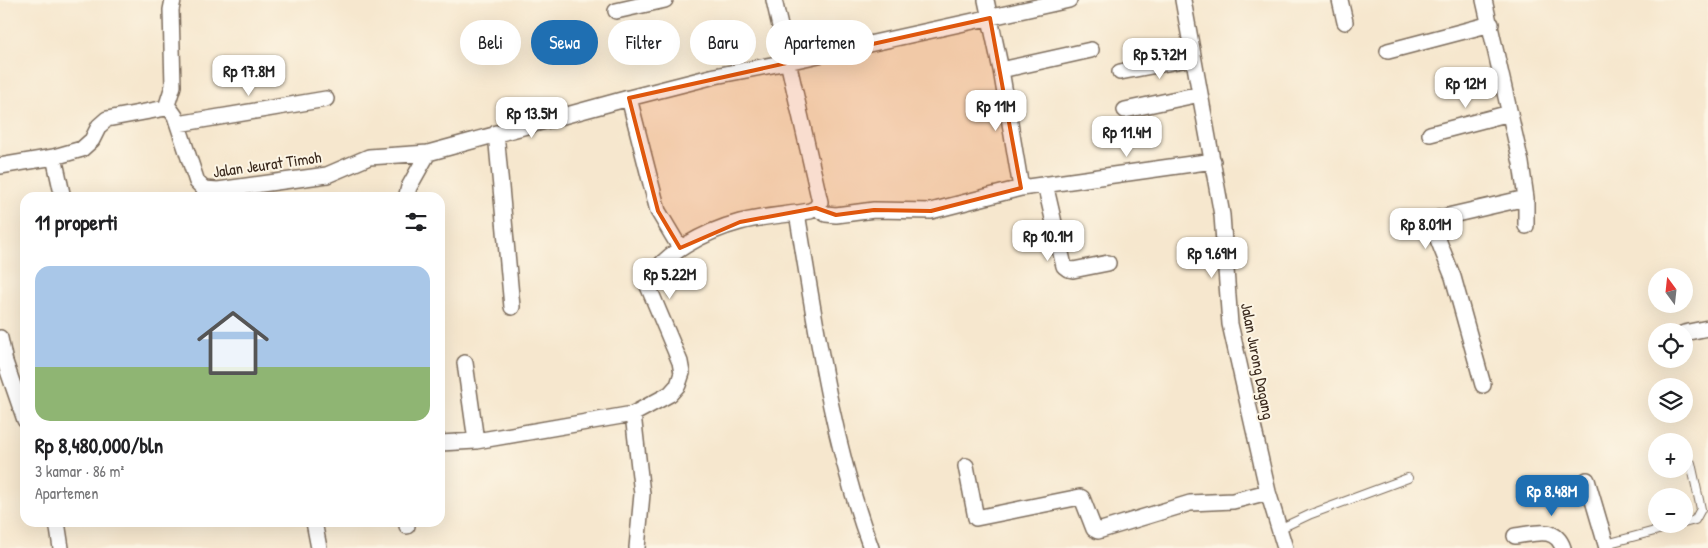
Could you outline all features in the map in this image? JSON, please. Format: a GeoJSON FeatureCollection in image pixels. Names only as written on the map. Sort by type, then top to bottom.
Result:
{"type":"FeatureCollection","features":[{"type":"Feature","properties":{"kind":"street"},"geometry":{"type":"LineString","coordinates":[[0,166],[75,152],[88,144],[107,119],[166,108],[174,86],[171,10],[173,0]]}},
{"type":"Feature","properties":{"kind":"street"},"geometry":{"type":"LineString","coordinates":[[616,11],[665,0]]}},
{"type":"Feature","properties":{"kind":"street"},"geometry":{"type":"LineString","coordinates":[[774,0],[778,20]]}},
{"type":"Feature","properties":{"kind":"street"},"geometry":{"type":"LineString","coordinates":[[986,0],[1021,188]]}},
{"type":"Feature","properties":{"kind":"street","name":"Jalan Jeurat Timoh"},"geometry":{"type":"LineString","coordinates":[[874,43],[1069,0]]}},
{"type":"Feature","properties":{"kind":"street","name":"Jalan Jurong Dagang"},"geometry":{"type":"LineString","coordinates":[[1183,0],[1222,215],[1230,324],[1268,492],[1285,548]]}},
{"type":"Feature","properties":{"kind":"street"},"geometry":{"type":"LineString","coordinates":[[1340,0],[1346,22]]}},
{"type":"Feature","properties":{"kind":"street"},"geometry":{"type":"LineString","coordinates":[[1484,0],[1510,113],[1526,198],[1526,226]]}},
{"type":"Feature","properties":{"kind":"street"},"geometry":{"type":"LineString","coordinates":[[1388,51],[1491,24]]}},
{"type":"Feature","properties":{"kind":"street"},"geometry":{"type":"LineString","coordinates":[[1000,70],[1091,50]]}},
{"type":"Feature","properties":{"kind":"street"},"geometry":{"type":"LineString","coordinates":[[1120,72],[1193,58]]}},
{"type":"Feature","properties":{"kind":"street","name":"Jalan Jeurat Timoh"},"geometry":{"type":"LineString","coordinates":[[166,108],[172,112],[178,124],[197,182],[204,189],[211,191],[327,175],[369,157],[428,153],[629,98],[715,76],[772,65]]}},
{"type":"Feature","properties":{"kind":"street"},"geometry":{"type":"LineString","coordinates":[[445,443],[476,441],[633,414],[670,394],[678,385],[682,373],[680,362],[648,286],[652,274],[680,248],[740,222],[798,213],[816,208],[820,202],[788,65]]}},
{"type":"Feature","properties":{"kind":"street"},"geometry":{"type":"LineString","coordinates":[[1125,110],[1200,94]]}},
{"type":"Feature","properties":{"kind":"street"},"geometry":{"type":"LineString","coordinates":[[629,98],[658,211],[680,248]]}},
{"type":"Feature","properties":{"kind":"street"},"geometry":{"type":"LineString","coordinates":[[178,124],[326,99]]}},
{"type":"Feature","properties":{"kind":"street"},"geometry":{"type":"LineString","coordinates":[[1430,134],[1510,113]]}},
{"type":"Feature","properties":{"kind":"street"},"geometry":{"type":"LineString","coordinates":[[496,133],[512,307]]}},
{"type":"Feature","properties":{"kind":"street"},"geometry":{"type":"LineString","coordinates":[[408,192],[428,153]]}},
{"type":"Feature","properties":{"kind":"street"},"geometry":{"type":"LineString","coordinates":[[54,157],[62,192]]}},
{"type":"Feature","properties":{"kind":"street"},"geometry":{"type":"LineString","coordinates":[[816,208],[826,214],[836,215],[874,210],[931,211],[1021,188],[1213,161]]}},
{"type":"Feature","properties":{"kind":"street"},"geometry":{"type":"LineString","coordinates":[[1045,184],[1064,266],[1073,270],[1108,263]]}},
{"type":"Feature","properties":{"kind":"street"},"geometry":{"type":"LineString","coordinates":[[1483,385],[1453,277],[1433,226],[1438,218],[1526,198]]}},
{"type":"Feature","properties":{"kind":"street"},"geometry":{"type":"LineString","coordinates":[[798,213],[826,389],[858,515],[871,548]]}},
{"type":"Feature","properties":{"kind":"street"},"geometry":{"type":"LineString","coordinates":[[1693,331],[1708,328]]}},
{"type":"Feature","properties":{"kind":"street"},"geometry":{"type":"LineString","coordinates":[[0,338],[5,362],[20,406]]}},
{"type":"Feature","properties":{"kind":"street"},"geometry":{"type":"LineString","coordinates":[[465,363],[476,441]]}},
{"type":"Feature","properties":{"kind":"street"},"geometry":{"type":"LineString","coordinates":[[633,414],[642,494],[637,548]]}},
{"type":"Feature","properties":{"kind":"street"},"geometry":{"type":"LineString","coordinates":[[966,466],[976,518],[979,519],[1080,497],[1094,529],[1098,531],[1190,503],[1233,501],[1268,492]]}},
{"type":"Feature","properties":{"kind":"street"},"geometry":{"type":"LineString","coordinates":[[1587,480],[1606,546]]}},
{"type":"Feature","properties":{"kind":"street"},"geometry":{"type":"LineString","coordinates":[[58,527],[61,548]]}},
{"type":"Feature","properties":{"kind":"street"},"geometry":{"type":"LineString","coordinates":[[315,527],[319,548]]}},
{"type":"Feature","properties":{"kind":"street"},"geometry":{"type":"LineString","coordinates":[[1515,536],[1550,532],[1556,535],[1563,548]]}},
{"type":"Feature","properties":{"kind":"lane"},"geometry":{"type":"LineString","coordinates":[[1693,472],[1701,509],[1693,520]]}},
{"type":"Feature","properties":{"kind":"lane"},"geometry":{"type":"LineString","coordinates":[[1279,529],[1312,514],[1408,478]]}},
{"type":"Feature","properties":{"kind":"lane"},"geometry":{"type":"LineString","coordinates":[[1606,546],[1649,533]]}},
{"type":"Feature","properties":{"kind":"highlighted area"},"geometry":{"type":"Polygon","coordinates":[[[990,18],[1021,188],[931,211],[874,210],[836,215],[816,208],[740,222],[680,248],[658,211],[629,98],[990,18]]]}}]}
